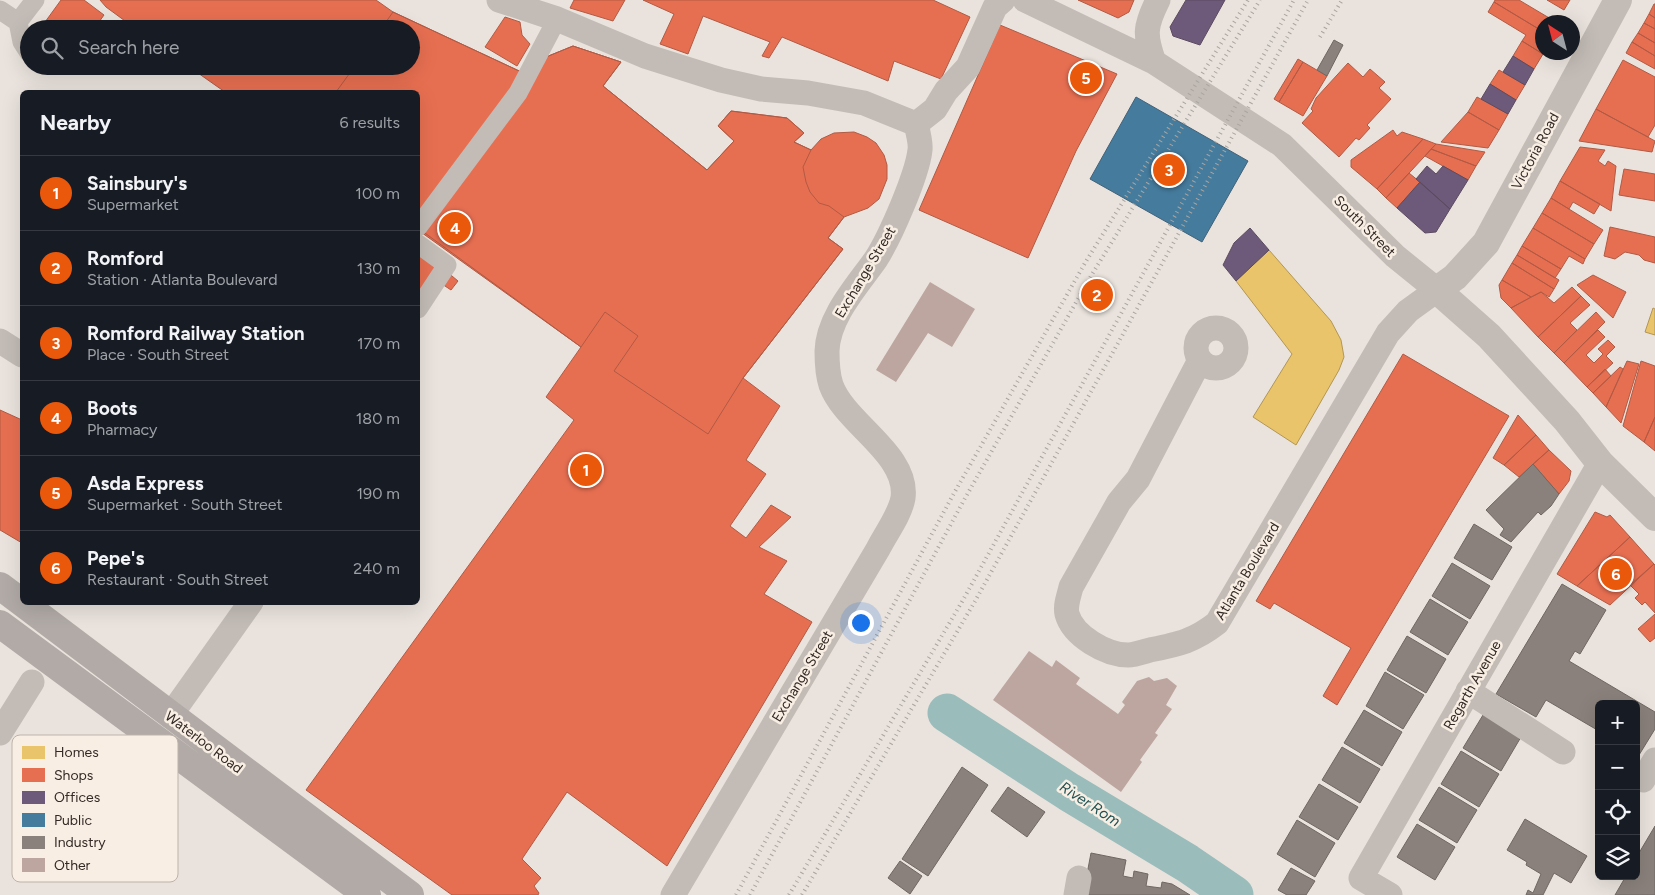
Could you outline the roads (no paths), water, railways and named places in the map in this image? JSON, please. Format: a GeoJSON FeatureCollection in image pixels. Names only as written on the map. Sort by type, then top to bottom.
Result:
{"type":"FeatureCollection","features":[{"type":"Feature","properties":{"kind":"main road","name":"Waterloo Road"},"geometry":{"type":"LineString","coordinates":[[0,586],[20,601]]}},
{"type":"Feature","properties":{"kind":"main road","name":"Waterloo Road"},"geometry":{"type":"LineString","coordinates":[[25,605],[410,895]]}},
{"type":"Feature","properties":{"kind":"main road","name":"Waterloo Road"},"geometry":{"type":"LineString","coordinates":[[0,624],[150,735]]}},
{"type":"Feature","properties":{"kind":"main road","name":"Waterloo Road"},"geometry":{"type":"LineString","coordinates":[[178,755],[367,895]]}},
{"type":"Feature","properties":{"kind":"street"},"geometry":{"type":"LineString","coordinates":[[18,22],[35,0]]}},
{"type":"Feature","properties":{"kind":"street"},"geometry":{"type":"LineString","coordinates":[[499,0],[561,9],[645,56],[721,80],[761,89],[808,93],[864,104],[916,124],[935,109],[946,91],[968,67],[995,7],[1002,0]]}},
{"type":"Feature","properties":{"kind":"street","name":"South Street"},"geometry":{"type":"LineString","coordinates":[[1025,0],[1154,62],[1282,145],[1395,256],[1489,336],[1567,421],[1600,463],[1655,517]]}},
{"type":"Feature","properties":{"kind":"street"},"geometry":{"type":"LineString","coordinates":[[1154,62],[1147,44],[1146,25],[1158,0]]}},
{"type":"Feature","properties":{"kind":"street","name":"Victoria Road"},"geometry":{"type":"LineString","coordinates":[[1437,290],[1456,277],[1486,243],[1618,0]]}},
{"type":"Feature","properties":{"kind":"street"},"geometry":{"type":"LineString","coordinates":[[420,225],[518,93],[561,9]]}},
{"type":"Feature","properties":{"kind":"street"},"geometry":{"type":"LineString","coordinates":[[0,10],[18,22],[20,32]]}},
{"type":"Feature","properties":{"kind":"street","name":"Exchange Street"},"geometry":{"type":"LineString","coordinates":[[673,895],[878,549],[900,506],[903,487],[900,476],[886,453],[838,400],[830,384],[827,351],[831,329],[856,286],[877,256],[907,193],[920,150],[916,124]]}},
{"type":"Feature","properties":{"kind":"street"},"geometry":{"type":"LineString","coordinates":[[420,246],[446,265],[420,306]]}},
{"type":"Feature","properties":{"kind":"street","name":"Atlanta Boulevard"},"geometry":{"type":"LineString","coordinates":[[1200,360],[1145,467],[1119,502],[1071,587],[1066,608],[1072,625],[1083,636],[1105,650],[1128,655],[1186,642],[1199,636],[1217,623],[1388,333],[1408,311],[1437,290]]}},
{"type":"Feature","properties":{"kind":"street"},"geometry":{"type":"LineString","coordinates":[[0,341],[20,354]]}},
{"type":"Feature","properties":{"kind":"street","name":"Regarth Avenue"},"geometry":{"type":"LineString","coordinates":[[1390,895],[1361,878],[1600,463]]}},
{"type":"Feature","properties":{"kind":"street"},"geometry":{"type":"LineString","coordinates":[[170,716],[249,605]]}},
{"type":"Feature","properties":{"kind":"street"},"geometry":{"type":"LineString","coordinates":[[0,733],[32,682]]}},
{"type":"Feature","properties":{"kind":"street"},"geometry":{"type":"LineString","coordinates":[[1468,691],[1563,752]]}},
{"type":"Feature","properties":{"kind":"waterway","name":"River Rom"},"geometry":{"type":"LineString","coordinates":[[947,713],[1069,792],[1187,863],[1234,895]]}},
{"type":"Feature","properties":{"kind":"railway"},"geometry":{"type":"LineString","coordinates":[[736,895],[953,495],[1085,263],[1248,0]]}},
{"type":"Feature","properties":{"kind":"railway"},"geometry":{"type":"LineString","coordinates":[[750,895],[964,500],[1091,276],[1260,0]]}},
{"type":"Feature","properties":{"kind":"railway"},"geometry":{"type":"LineString","coordinates":[[789,895],[963,600],[1294,0]]}},
{"type":"Feature","properties":{"kind":"railway"},"geometry":{"type":"LineString","coordinates":[[802,895],[974,603],[1308,0]]}},
{"type":"Feature","properties":{"kind":"railway"},"geometry":{"type":"LineString","coordinates":[[1320,37],[1342,0]]}},
{"type":"Feature","properties":{"kind":"place","name":"Asda Express"},"geometry":{"type":"Point","coordinates":[1086,78]}},
{"type":"Feature","properties":{"kind":"place","name":"Romford Railway Station"},"geometry":{"type":"Point","coordinates":[1169,170]}},
{"type":"Feature","properties":{"kind":"place","name":"Boots"},"geometry":{"type":"Point","coordinates":[455,228]}},
{"type":"Feature","properties":{"kind":"place","name":"Romford"},"geometry":{"type":"Point","coordinates":[1097,295]}},
{"type":"Feature","properties":{"kind":"place","name":"Sainsbury's"},"geometry":{"type":"Point","coordinates":[586,470]}},
{"type":"Feature","properties":{"kind":"place","name":"Pepe's"},"geometry":{"type":"Point","coordinates":[1616,574]}}]}
